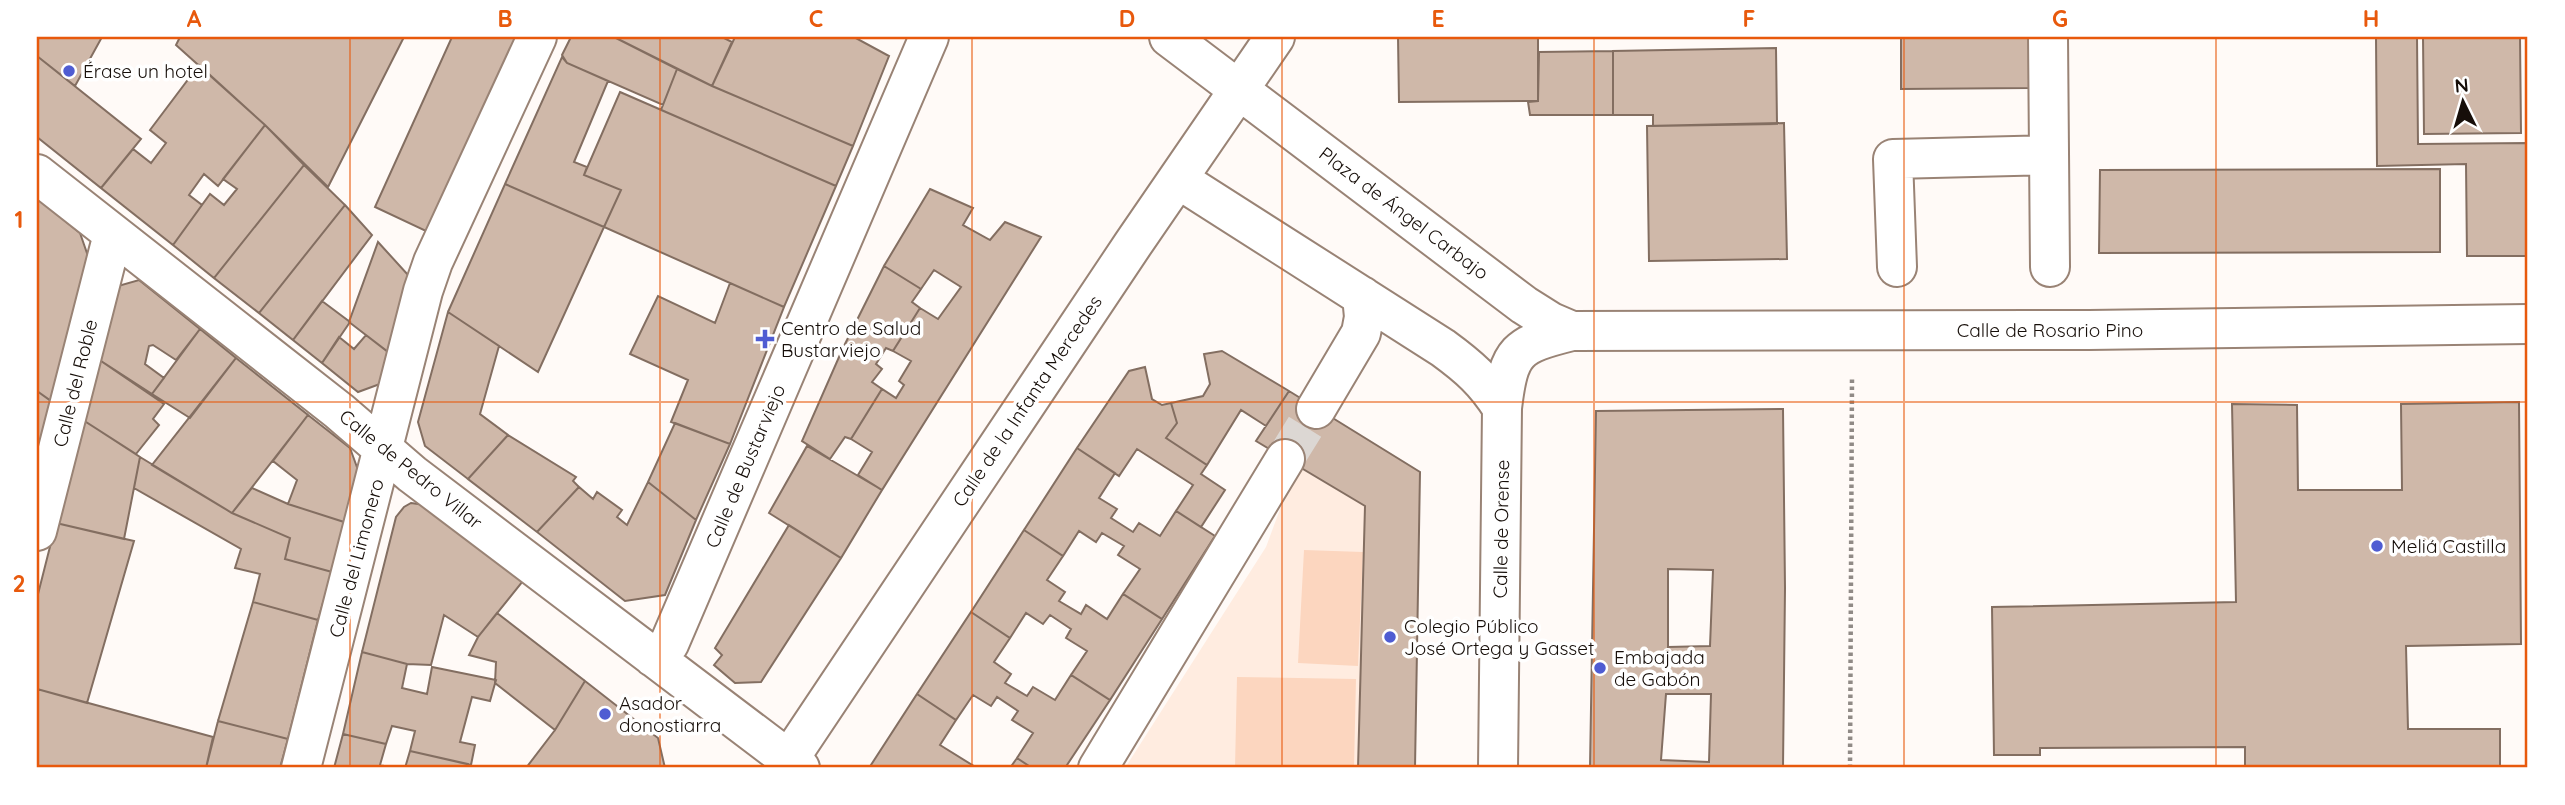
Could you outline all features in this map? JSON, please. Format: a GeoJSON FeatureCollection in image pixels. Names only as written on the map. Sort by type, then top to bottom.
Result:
{"type":"FeatureCollection","features":[{"type":"Feature","properties":{"kind":"street","name":"Calle del Limonero"},"geometry":{"type":"LineString","coordinates":[[301,768],[423,291],[433,262],[537,37]]}},
{"type":"Feature","properties":{"kind":"street","name":"Calle de Bustarviejo"},"geometry":{"type":"LineString","coordinates":[[653,657],[669,644],[929,37]]}},
{"type":"Feature","properties":{"kind":"street","name":"Plaza de Ángel Carbajo"},"geometry":{"type":"LineString","coordinates":[[1169,37],[1178,41],[1239,91],[1295,130],[1524,304],[1551,322],[1572,331]]}},
{"type":"Feature","properties":{"kind":"street","name":"Calle de la Infanta Mercedes"},"geometry":{"type":"LineString","coordinates":[[790,766],[1178,179],[1275,37]]}},
{"type":"Feature","properties":{"kind":"street"},"geometry":{"type":"LineString","coordinates":[[2048,37],[2049,267]]}},
{"type":"Feature","properties":{"kind":"street"},"geometry":{"type":"LineString","coordinates":[[1897,267],[1894,159],[2049,155]]}},
{"type":"Feature","properties":{"kind":"street","name":"Calle de Pedro Villar"},"geometry":{"type":"LineString","coordinates":[[37,174],[339,411],[423,483],[653,657],[790,766]]}},
{"type":"Feature","properties":{"kind":"street"},"geometry":{"type":"LineString","coordinates":[[1178,179],[1471,368],[1502,408]]}},
{"type":"Feature","properties":{"kind":"street","name":"Calle del Roble"},"geometry":{"type":"LineString","coordinates":[[39,512],[113,234]]}},
{"type":"Feature","properties":{"kind":"street"},"geometry":{"type":"LineString","coordinates":[[1316,408],[1361,333],[1364,317],[1362,296]]}},
{"type":"Feature","properties":{"kind":"street","name":"Calle de Rosario Pino"},"geometry":{"type":"LineString","coordinates":[[1572,331],[2089,330],[2528,324]]}},
{"type":"Feature","properties":{"kind":"street","name":"Calle de Orense"},"geometry":{"type":"LineString","coordinates":[[1498,768],[1502,408],[1506,375],[1517,354],[1531,343],[1572,331]]}},
{"type":"Feature","properties":{"kind":"street"},"geometry":{"type":"LineString","coordinates":[[1098,768],[1285,459]]}},
{"type":"Feature","properties":{"kind":"path"},"geometry":{"type":"LineString","coordinates":[[1850,768],[1852,379]]}},
{"type":"Feature","properties":{"kind":"shaded area"},"geometry":{"type":"Polygon","coordinates":[[[1296,466],[1365,506],[1358,768],[1125,768],[1266,547],[1296,466]]]}},
{"type":"Feature","properties":{"kind":"shaded area"},"geometry":{"type":"Polygon","coordinates":[[[1304,550],[1363,552],[1358,666],[1298,663],[1304,550]]]}},
{"type":"Feature","properties":{"kind":"shaded area"},"geometry":{"type":"Polygon","coordinates":[[[1237,677],[1356,679],[1354,768],[1235,768],[1237,677]]]}},
{"type":"Feature","properties":{"kind":"building","name":"Érase un hotel"},"geometry":{"type":"Polygon","coordinates":[[[37,37],[102,37],[75,86],[37,56],[37,37]]]}},
{"type":"Feature","properties":{"kind":"building"},"geometry":{"type":"Polygon","coordinates":[[[180,37],[404,37],[328,187],[265,125],[176,45],[180,37]]]}},
{"type":"Feature","properties":{"kind":"building"},"geometry":{"type":"Polygon","coordinates":[[[452,37],[518,37],[428,232],[375,207],[452,37]]]}},
{"type":"Feature","properties":{"kind":"building"},"geometry":{"type":"Polygon","coordinates":[[[571,37],[614,37],[677,69],[663,105],[567,63],[562,55],[571,37]]]}},
{"type":"Feature","properties":{"kind":"building"},"geometry":{"type":"Polygon","coordinates":[[[614,37],[722,37],[732,42],[712,86],[614,37]]]}},
{"type":"Feature","properties":{"kind":"building"},"geometry":{"type":"Polygon","coordinates":[[[735,37],[854,37],[889,56],[853,146],[712,86],[735,37]]]}},
{"type":"Feature","properties":{"kind":"building"},"geometry":{"type":"Polygon","coordinates":[[[1398,37],[1538,37],[1538,101],[1399,102],[1398,37]]]}},
{"type":"Feature","properties":{"kind":"building"},"geometry":{"type":"Polygon","coordinates":[[[1901,37],[2029,37],[2029,88],[1901,89],[1901,37]]]}},
{"type":"Feature","properties":{"kind":"building"},"geometry":{"type":"Polygon","coordinates":[[[2376,37],[2417,37],[2418,144],[2528,143],[2528,256],[2467,256],[2466,164],[2377,166],[2376,37]]]}},
{"type":"Feature","properties":{"kind":"building"},"geometry":{"type":"Polygon","coordinates":[[[2423,37],[2520,37],[2521,133],[2424,134],[2423,37]]]}},
{"type":"Feature","properties":{"kind":"building"},"geometry":{"type":"Polygon","coordinates":[[[1776,48],[1777,124],[1653,126],[1653,115],[1613,115],[1613,51],[1776,48]]]}},
{"type":"Feature","properties":{"kind":"building"},"geometry":{"type":"Polygon","coordinates":[[[1613,51],[1613,115],[1530,115],[1528,102],[1538,101],[1539,52],[1613,51]]]}},
{"type":"Feature","properties":{"kind":"building"},"geometry":{"type":"Polygon","coordinates":[[[37,56],[141,139],[101,188],[37,137],[37,56]]]}},
{"type":"Feature","properties":{"kind":"building"},"geometry":{"type":"Polygon","coordinates":[[[562,57],[567,63],[608,81],[574,162],[587,167],[584,175],[621,190],[604,227],[505,184],[562,57]]]}},
{"type":"Feature","properties":{"kind":"building"},"geometry":{"type":"Polygon","coordinates":[[[199,65],[265,125],[218,186],[204,174],[189,195],[202,205],[173,245],[101,188],[133,149],[151,163],[166,143],[150,130],[199,65]]]}},
{"type":"Feature","properties":{"kind":"building"},"geometry":{"type":"Polygon","coordinates":[[[677,69],[853,146],[836,186],[661,110],[677,69]]]}},
{"type":"Feature","properties":{"kind":"building"},"geometry":{"type":"Polygon","coordinates":[[[620,92],[836,186],[784,307],[604,227],[621,190],[584,175],[620,92]]]}},
{"type":"Feature","properties":{"kind":"building"},"geometry":{"type":"Polygon","coordinates":[[[1784,123],[1787,259],[1649,261],[1647,126],[1784,123]]]}},
{"type":"Feature","properties":{"kind":"building"},"geometry":{"type":"Polygon","coordinates":[[[265,125],[304,165],[214,278],[173,245],[210,194],[224,205],[237,189],[223,179],[265,125]]]}},
{"type":"Feature","properties":{"kind":"building"},"geometry":{"type":"Polygon","coordinates":[[[304,165],[345,205],[259,313],[214,278],[304,165]]]}},
{"type":"Feature","properties":{"kind":"building"},"geometry":{"type":"Polygon","coordinates":[[[2440,169],[2440,252],[2099,253],[2100,170],[2440,169]]]}},
{"type":"Feature","properties":{"kind":"building"},"geometry":{"type":"Polygon","coordinates":[[[505,184],[604,227],[538,372],[448,312],[505,184]]]}},
{"type":"Feature","properties":{"kind":"building"},"geometry":{"type":"Polygon","coordinates":[[[930,189],[973,208],[963,225],[990,240],[1005,222],[1041,237],[882,490],[858,475],[872,452],[851,439],[882,389],[896,398],[904,385],[899,381],[911,361],[893,351],[920,308],[938,319],[961,287],[934,270],[921,289],[884,266],[930,189]]]}},
{"type":"Feature","properties":{"kind":"building"},"geometry":{"type":"Polygon","coordinates":[[[37,198],[80,233],[88,256],[51,401],[37,391],[37,198]]]}},
{"type":"Feature","properties":{"kind":"building"},"geometry":{"type":"Polygon","coordinates":[[[345,205],[372,235],[293,340],[259,313],[345,205]]]}},
{"type":"Feature","properties":{"kind":"building"},"geometry":{"type":"Polygon","coordinates":[[[378,242],[409,276],[388,352],[349,322],[378,242]]]}},
{"type":"Feature","properties":{"kind":"building"},"geometry":{"type":"Polygon","coordinates":[[[884,266],[921,289],[912,302],[920,308],[893,351],[886,348],[876,364],[882,369],[872,382],[882,389],[851,439],[845,437],[830,459],[802,441],[843,348],[884,266]]]}},
{"type":"Feature","properties":{"kind":"building"},"geometry":{"type":"Polygon","coordinates":[[[139,280],[200,329],[176,360],[153,345],[149,346],[145,364],[164,378],[152,394],[98,359],[118,286],[139,280]]]}},
{"type":"Feature","properties":{"kind":"building"},"geometry":{"type":"Polygon","coordinates":[[[730,283],[784,307],[730,444],[671,422],[688,380],[630,354],[658,296],[715,323],[730,283]]]}},
{"type":"Feature","properties":{"kind":"building"},"geometry":{"type":"Polygon","coordinates":[[[322,301],[350,322],[322,363],[293,340],[322,301]]]}},
{"type":"Feature","properties":{"kind":"building"},"geometry":{"type":"Polygon","coordinates":[[[448,312],[499,346],[480,414],[508,435],[468,479],[425,446],[418,422],[448,312]]]}},
{"type":"Feature","properties":{"kind":"building"},"geometry":{"type":"Polygon","coordinates":[[[200,329],[236,358],[190,418],[152,394],[200,329]]]}},
{"type":"Feature","properties":{"kind":"building"},"geometry":{"type":"Polygon","coordinates":[[[366,335],[388,352],[380,384],[358,392],[322,363],[339,337],[354,349],[366,335]]]}},
{"type":"Feature","properties":{"kind":"building"},"geometry":{"type":"Polygon","coordinates":[[[1222,351],[1289,391],[1266,426],[1241,410],[1207,465],[1166,438],[1177,423],[1171,403],[1203,396],[1210,384],[1204,354],[1222,351]]]}},
{"type":"Feature","properties":{"kind":"building"},"geometry":{"type":"Polygon","coordinates":[[[236,358],[308,415],[232,513],[152,465],[236,358]]]}},
{"type":"Feature","properties":{"kind":"building"},"geometry":{"type":"Polygon","coordinates":[[[98,359],[164,404],[153,419],[159,425],[136,454],[83,420],[98,359]]]}},
{"type":"Feature","properties":{"kind":"building"},"geometry":{"type":"Polygon","coordinates":[[[1145,367],[1152,399],[1162,405],[1171,403],[1177,423],[1166,438],[1207,465],[1201,474],[1225,490],[1201,527],[1176,511],[1193,485],[1137,449],[1119,476],[1077,448],[1129,371],[1145,367]]]}},
{"type":"Feature","properties":{"kind":"building"},"geometry":{"type":"Polygon","coordinates":[[[37,391],[51,401],[37,456],[37,391]]]}},
{"type":"Feature","properties":{"kind":"building","name":"Colegio Público José Ortega y Gasset"},"geometry":{"type":"Polygon","coordinates":[[[1289,391],[1420,472],[1415,768],[1358,768],[1365,506],[1256,441],[1289,391]]]}},
{"type":"Feature","properties":{"kind":"building","name":"Meliá Castilla"},"geometry":{"type":"Polygon","coordinates":[[[2519,402],[2521,644],[2406,646],[2408,729],[2500,729],[2500,768],[2245,768],[2245,747],[2040,748],[2040,755],[1994,755],[1992,607],[2236,602],[2232,404],[2297,405],[2298,490],[2402,490],[2401,404],[2519,402]]]}},
{"type":"Feature","properties":{"kind":"building"},"geometry":{"type":"Polygon","coordinates":[[[1783,409],[1783,768],[1590,768],[1596,411],[1783,409]],[[1668,569],[1668,647],[1710,646],[1713,570],[1668,569]],[[1666,694],[1661,760],[1709,762],[1711,694],[1666,694]]]}},
{"type":"Feature","properties":{"kind":"building"},"geometry":{"type":"Polygon","coordinates":[[[308,415],[350,448],[358,470],[344,522],[288,504],[297,480],[273,461],[308,415]]]}},
{"type":"Feature","properties":{"kind":"building"},"geometry":{"type":"Polygon","coordinates":[[[83,420],[140,457],[124,539],[56,523],[83,420]]]}},
{"type":"Feature","properties":{"kind":"building"},"geometry":{"type":"Polygon","coordinates":[[[675,423],[730,444],[696,520],[648,482],[675,423]]]}},
{"type":"Feature","properties":{"kind":"building"},"geometry":{"type":"Polygon","coordinates":[[[508,435],[576,477],[573,481],[579,487],[537,532],[468,479],[508,435]]]}},
{"type":"Feature","properties":{"kind":"building"},"geometry":{"type":"Polygon","coordinates":[[[807,446],[882,490],[841,558],[769,513],[807,446]]]}},
{"type":"Feature","properties":{"kind":"building"},"geometry":{"type":"Polygon","coordinates":[[[1077,448],[1115,473],[1099,498],[1117,509],[1111,518],[1133,532],[1139,523],[1160,536],[1176,511],[1215,536],[1162,619],[1123,594],[1140,569],[1118,555],[1124,546],[1102,533],[1096,542],[1079,531],[1063,556],[1024,530],[1077,448]]]}},
{"type":"Feature","properties":{"kind":"building"},"geometry":{"type":"Polygon","coordinates":[[[140,457],[232,513],[290,538],[285,559],[332,572],[318,620],[253,602],[260,574],[235,568],[241,549],[134,488],[140,457]]]}},
{"type":"Feature","properties":{"kind":"building"},"geometry":{"type":"Polygon","coordinates":[[[648,482],[696,520],[665,595],[625,601],[537,532],[579,487],[593,499],[597,492],[622,510],[617,517],[627,525],[648,482]]]}},
{"type":"Feature","properties":{"kind":"building"},"geometry":{"type":"Polygon","coordinates":[[[252,488],[288,504],[344,522],[332,572],[285,559],[290,538],[232,513],[252,488]]]}},
{"type":"Feature","properties":{"kind":"building"},"geometry":{"type":"Polygon","coordinates":[[[411,503],[425,505],[523,581],[478,637],[444,615],[431,665],[407,664],[362,652],[396,517],[411,503]]]}},
{"type":"Feature","properties":{"kind":"building"},"geometry":{"type":"Polygon","coordinates":[[[56,523],[134,541],[87,703],[37,689],[37,598],[56,523]]]}},
{"type":"Feature","properties":{"kind":"building"},"geometry":{"type":"Polygon","coordinates":[[[789,525],[841,558],[761,682],[735,683],[714,665],[722,655],[715,648],[789,525]]]}},
{"type":"Feature","properties":{"kind":"building"},"geometry":{"type":"Polygon","coordinates":[[[1024,530],[1063,556],[1047,580],[1065,592],[1059,601],[1081,614],[1086,605],[1107,619],[1123,594],[1162,619],[1110,700],[1071,675],[1087,651],[1066,638],[1071,629],[1050,615],[1043,624],[1026,613],[1010,638],[971,612],[1024,530]]]}},
{"type":"Feature","properties":{"kind":"building"},"geometry":{"type":"Polygon","coordinates":[[[253,602],[318,620],[288,739],[218,721],[253,602]]]}},
{"type":"Feature","properties":{"kind":"building"},"geometry":{"type":"Polygon","coordinates":[[[971,612],[1010,638],[994,662],[1011,674],[1005,683],[1027,696],[1033,687],[1055,700],[1071,675],[1110,700],[1065,768],[1032,768],[1017,758],[1033,733],[1012,720],[1018,711],[997,697],[991,706],[973,695],[956,720],[917,694],[971,612]]]}},
{"type":"Feature","properties":{"kind":"building"},"geometry":{"type":"Polygon","coordinates":[[[497,613],[585,681],[555,730],[495,683],[496,662],[469,655],[478,637],[497,613]]]}},
{"type":"Feature","properties":{"kind":"building"},"geometry":{"type":"Polygon","coordinates":[[[362,652],[407,664],[402,688],[427,694],[432,667],[496,680],[490,701],[472,697],[460,742],[475,745],[471,765],[410,751],[415,731],[392,726],[386,744],[343,734],[362,652]]]}},
{"type":"Feature","properties":{"kind":"building"},"geometry":{"type":"Polygon","coordinates":[[[585,681],[658,738],[665,768],[526,768],[555,730],[585,681]]]}},
{"type":"Feature","properties":{"kind":"building"},"geometry":{"type":"Polygon","coordinates":[[[37,689],[213,737],[206,768],[37,768],[37,689]]]}},
{"type":"Feature","properties":{"kind":"building"},"geometry":{"type":"Polygon","coordinates":[[[917,694],[956,720],[940,745],[977,768],[869,768],[917,694]]]}},
{"type":"Feature","properties":{"kind":"building"},"geometry":{"type":"Polygon","coordinates":[[[218,721],[288,739],[280,768],[206,768],[218,721]]]}},
{"type":"Feature","properties":{"kind":"building"},"geometry":{"type":"Polygon","coordinates":[[[343,734],[386,744],[380,765],[392,768],[334,768],[343,734]]]}},
{"type":"Feature","properties":{"kind":"building"},"geometry":{"type":"Polygon","coordinates":[[[410,751],[468,764],[467,768],[405,768],[410,751]]]}},
{"type":"Feature","properties":{"kind":"building"},"geometry":{"type":"Polygon","coordinates":[[[1017,758],[1032,768],[1010,768],[1017,758]]]}},
{"type":"Feature","properties":{"kind":"tunnel"},"geometry":{"type":"LineString","coordinates":[[1285,459],[1316,409]]}},
{"type":"Feature","properties":{"kind":"place","name":"Érase un hotel"},"geometry":{"type":"Point","coordinates":[69,71]}},
{"type":"Feature","properties":{"kind":"place","name":"Centro de Salud Bustarviejo"},"geometry":{"type":"Point","coordinates":[765,339]}},
{"type":"Feature","properties":{"kind":"place","name":"Meliá Castilla"},"geometry":{"type":"Point","coordinates":[2377,546]}},
{"type":"Feature","properties":{"kind":"place","name":"Colegio Público José Ortega y Gasset"},"geometry":{"type":"Point","coordinates":[1390,637]}},
{"type":"Feature","properties":{"kind":"place","name":"Embajada de Gabón"},"geometry":{"type":"Point","coordinates":[1600,668]}},
{"type":"Feature","properties":{"kind":"place","name":"Asador donostiarra"},"geometry":{"type":"Point","coordinates":[605,714]}}]}
